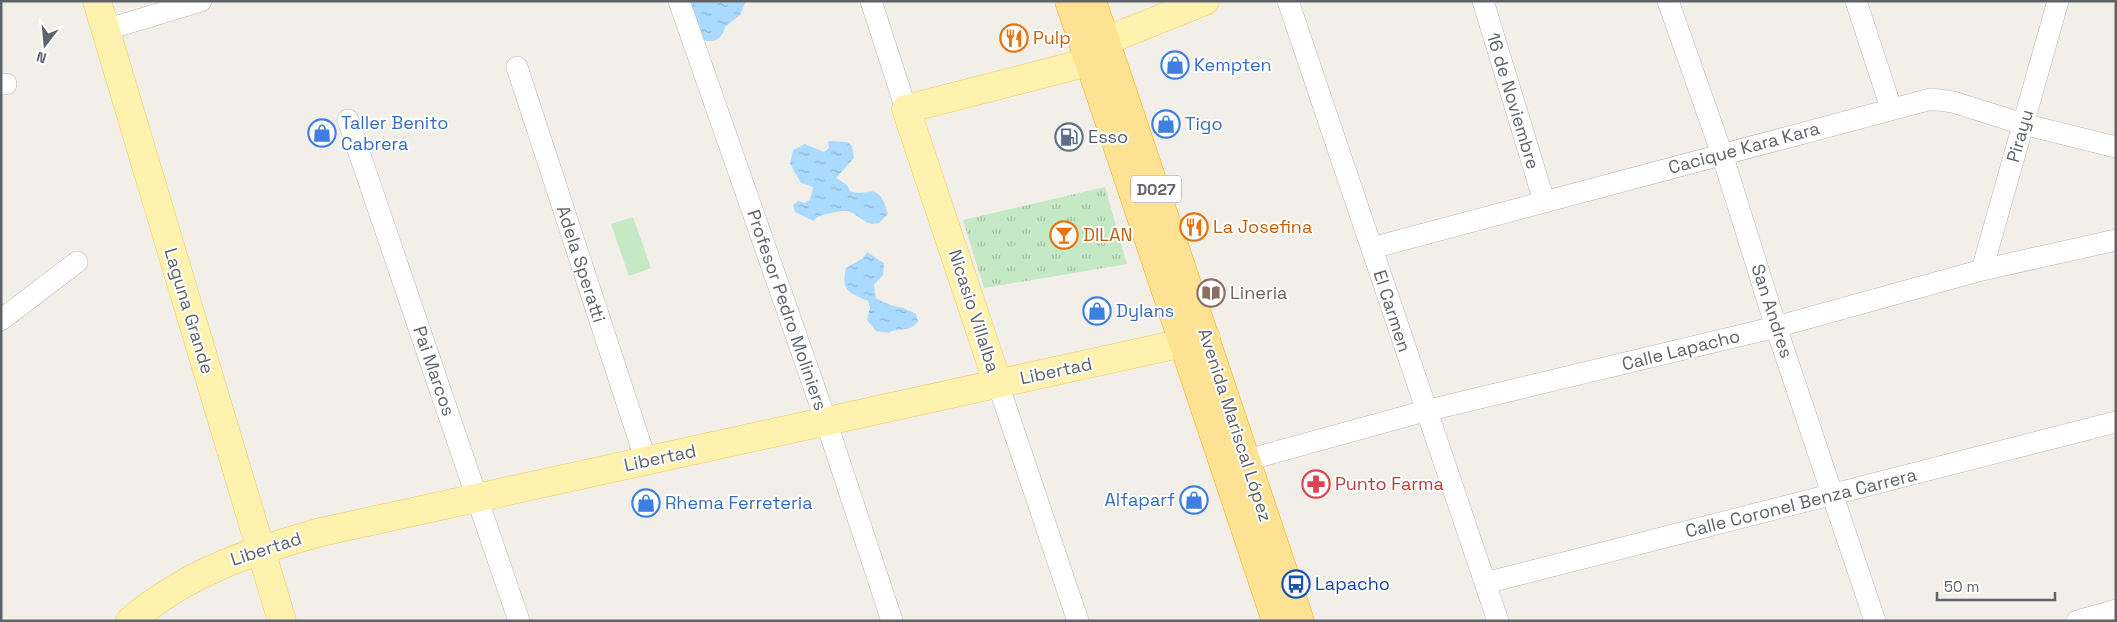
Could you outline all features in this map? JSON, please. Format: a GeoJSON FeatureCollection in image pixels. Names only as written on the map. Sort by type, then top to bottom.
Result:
{"type":"FeatureCollection","features":[{"type":"Feature","properties":{"kind":"highway","name":"Avenida Mariscal López"},"geometry":{"type":"LineString","coordinates":[[1069,1],[1099,49]]}},
{"type":"Feature","properties":{"kind":"highway","name":"Avenida Mariscal López"},"geometry":{"type":"LineString","coordinates":[[1092,1],[1099,49],[1195,340],[1276,621]]}},
{"type":"Feature","properties":{"kind":"highway","name":"Avenida Mariscal López"},"geometry":{"type":"LineString","coordinates":[[1195,340],[1247,460],[1300,621]]}},
{"type":"Feature","properties":{"kind":"main road","name":"Laguna Grande"},"geometry":{"type":"LineString","coordinates":[[97,1],[282,621]]}},
{"type":"Feature","properties":{"kind":"main road"},"geometry":{"type":"LineString","coordinates":[[906,108],[1099,49],[1205,1]]}},
{"type":"Feature","properties":{"kind":"main road","name":"Nicasio Villalba"},"geometry":{"type":"LineString","coordinates":[[906,108],[998,384]]}},
{"type":"Feature","properties":{"kind":"main road","name":"Libertad"},"geometry":{"type":"LineString","coordinates":[[130,621],[149,605],[195,576],[260,548],[321,532],[1195,340]]}},
{"type":"Feature","properties":{"kind":"street"},"geometry":{"type":"LineString","coordinates":[[105,30],[201,1]]}},
{"type":"Feature","properties":{"kind":"street","name":"Profesor Pedro Moliniers"},"geometry":{"type":"LineString","coordinates":[[679,1],[826,421],[892,621]]}},
{"type":"Feature","properties":{"kind":"street","name":"Nicasio Villalba"},"geometry":{"type":"LineString","coordinates":[[871,1],[906,108]]}},
{"type":"Feature","properties":{"kind":"street","name":"El Carmen"},"geometry":{"type":"LineString","coordinates":[[1288,1],[1425,411],[1498,621]]}},
{"type":"Feature","properties":{"kind":"street","name":"16 de Noviembre"},"geometry":{"type":"LineString","coordinates":[[1482,1],[1544,201]]}},
{"type":"Feature","properties":{"kind":"street","name":"San Andres"},"geometry":{"type":"LineString","coordinates":[[1668,1],[1722,154],[1776,327],[1875,621]]}},
{"type":"Feature","properties":{"kind":"street"},"geometry":{"type":"LineString","coordinates":[[1856,1],[1891,108]]}},
{"type":"Feature","properties":{"kind":"street","name":"Pirayu"},"geometry":{"type":"LineString","coordinates":[[1982,270],[2058,1]]}},
{"type":"Feature","properties":{"kind":"street","name":"Adela Speratti"},"geometry":{"type":"LineString","coordinates":[[517,67],[646,461]]}},
{"type":"Feature","properties":{"kind":"street","name":"Cacique Kara Kara"},"geometry":{"type":"LineString","coordinates":[[1372,248],[1891,108],[1931,99],[1953,102],[2023,124],[2116,147]]}},
{"type":"Feature","properties":{"kind":"street","name":"Pai Marcos"},"geometry":{"type":"LineString","coordinates":[[348,120],[519,621]]}},
{"type":"Feature","properties":{"kind":"street","name":"Calle Lapacho"},"geometry":{"type":"LineString","coordinates":[[1247,460],[1425,411],[1776,327],[1982,270],[2116,240]]}},
{"type":"Feature","properties":{"kind":"street"},"geometry":{"type":"LineString","coordinates":[[1,320],[77,262]]}},
{"type":"Feature","properties":{"kind":"street","name":"Nicasio Villalba"},"geometry":{"type":"LineString","coordinates":[[998,384],[1078,621]]}},
{"type":"Feature","properties":{"kind":"street","name":"Calle Coronel Benza Carrera"},"geometry":{"type":"LineString","coordinates":[[1485,583],[1834,496],[2116,422]]}},
{"type":"Feature","properties":{"kind":"street"},"geometry":{"type":"LineString","coordinates":[[2077,621],[2116,610]]}},
{"type":"Feature","properties":{"kind":"green space","name":"DILAN"},"geometry":{"type":"Polygon","coordinates":[[[1105,187],[1127,264],[984,288],[963,220],[1105,187]]]}},
{"type":"Feature","properties":{"kind":"green space"},"geometry":{"type":"Polygon","coordinates":[[[633,217],[651,268],[629,276],[611,224],[633,217]]]}},
{"type":"Feature","properties":{"kind":"water"},"geometry":{"type":"Polygon","coordinates":[[[686,1],[746,1],[740,15],[725,27],[722,35],[716,40],[709,41],[700,39],[686,1]]]}},
{"type":"Feature","properties":{"kind":"water"},"geometry":{"type":"Polygon","coordinates":[[[828,141],[847,142],[852,146],[854,158],[836,178],[847,185],[850,191],[856,193],[872,192],[880,196],[888,214],[879,223],[872,224],[846,211],[823,215],[813,221],[795,212],[793,205],[798,201],[804,203],[810,200],[813,187],[801,183],[790,164],[793,150],[805,144],[824,152],[829,148],[828,141]]]}},
{"type":"Feature","properties":{"kind":"water"},"geometry":{"type":"Polygon","coordinates":[[[867,252],[884,263],[883,275],[874,285],[876,298],[916,314],[918,321],[912,327],[889,333],[876,331],[867,320],[870,307],[868,301],[851,293],[845,287],[846,268],[863,258],[867,252]]]}},
{"type":"Feature","properties":{"kind":"place","name":"Pulp"},"geometry":{"type":"Point","coordinates":[1014,38]}},
{"type":"Feature","properties":{"kind":"place","name":"Kempten"},"geometry":{"type":"Point","coordinates":[1175,65]}},
{"type":"Feature","properties":{"kind":"place","name":"Tigo"},"geometry":{"type":"Point","coordinates":[1166,124]}},
{"type":"Feature","properties":{"kind":"place","name":"Taller Benito Cabrera"},"geometry":{"type":"Point","coordinates":[322,133]}},
{"type":"Feature","properties":{"kind":"place","name":"Esso"},"geometry":{"type":"Point","coordinates":[1069,137]}},
{"type":"Feature","properties":{"kind":"place","name":"La Josefina"},"geometry":{"type":"Point","coordinates":[1194,227]}},
{"type":"Feature","properties":{"kind":"place","name":"DILAN"},"geometry":{"type":"Point","coordinates":[1064,235]}},
{"type":"Feature","properties":{"kind":"place","name":"Lineria"},"geometry":{"type":"Point","coordinates":[1211,293]}},
{"type":"Feature","properties":{"kind":"place","name":"Dylans"},"geometry":{"type":"Point","coordinates":[1097,311]}},
{"type":"Feature","properties":{"kind":"place","name":"Punto Farma"},"geometry":{"type":"Point","coordinates":[1316,484]}},
{"type":"Feature","properties":{"kind":"place","name":"Alfaparf"},"geometry":{"type":"Point","coordinates":[1194,500]}},
{"type":"Feature","properties":{"kind":"place","name":"Rhema Ferreteria"},"geometry":{"type":"Point","coordinates":[646,503]}},
{"type":"Feature","properties":{"kind":"place","name":"Lapacho"},"geometry":{"type":"Point","coordinates":[1296,584]}}]}
